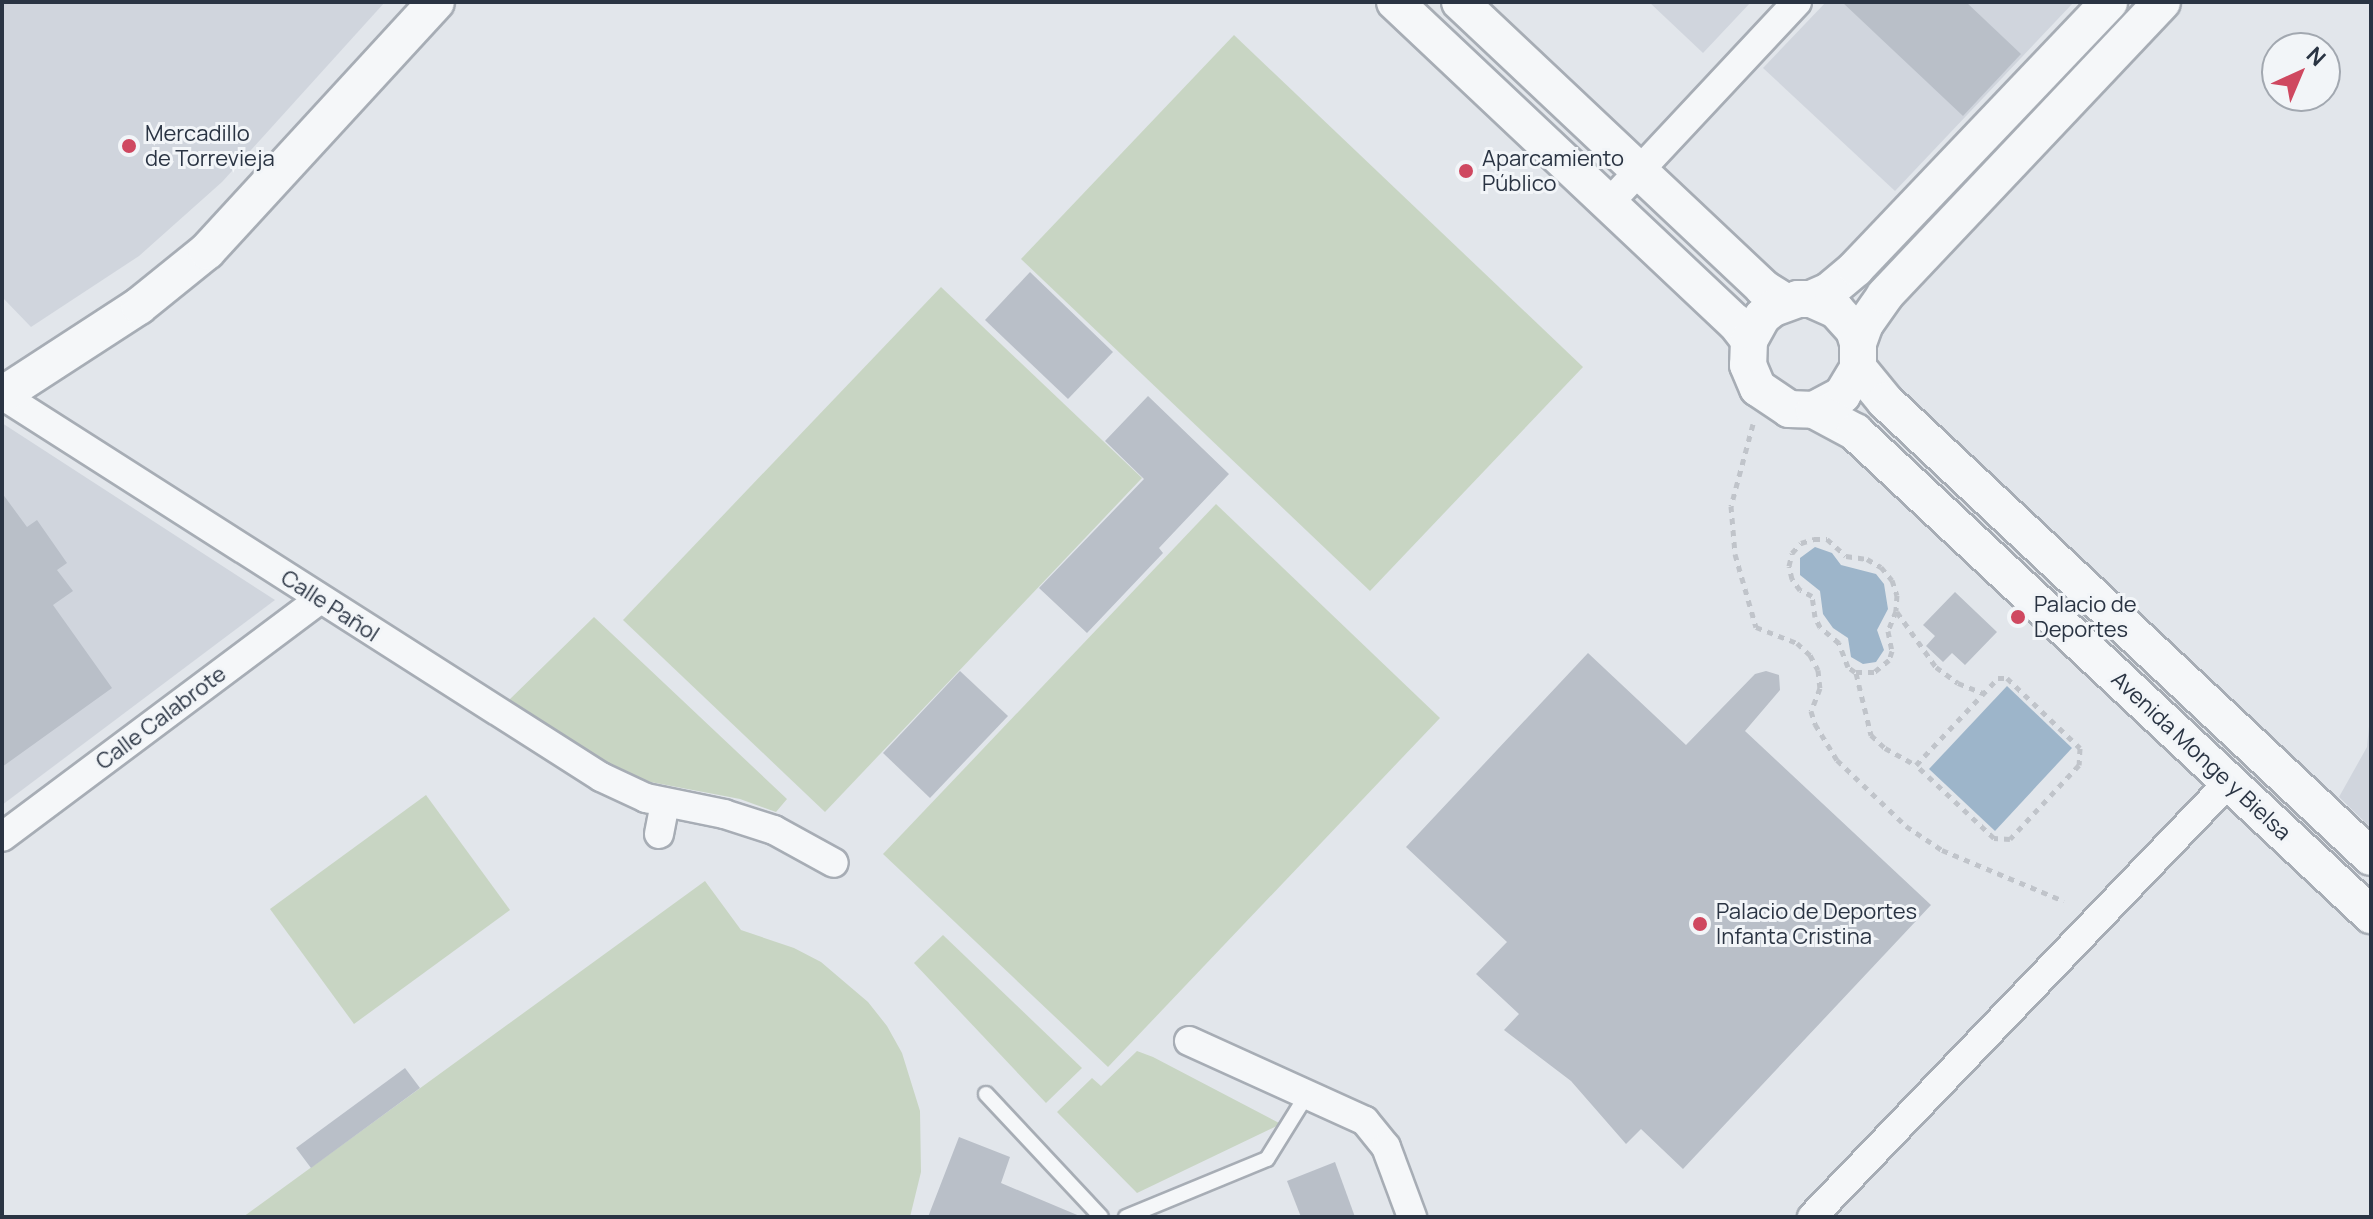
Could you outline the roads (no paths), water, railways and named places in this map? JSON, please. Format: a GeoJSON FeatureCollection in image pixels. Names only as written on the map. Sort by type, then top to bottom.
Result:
{"type":"FeatureCollection","features":[{"type":"Feature","properties":{"kind":"street"},"geometry":{"type":"LineString","coordinates":[[2,395],[139,306],[207,251],[436,2]]}},
{"type":"Feature","properties":{"kind":"street"},"geometry":{"type":"LineString","coordinates":[[1395,2],[1735,322],[1749,340]]}},
{"type":"Feature","properties":{"kind":"street"},"geometry":{"type":"LineString","coordinates":[[1460,2],[1763,288],[1798,301],[1824,303],[1846,319],[1858,356]]}},
{"type":"Feature","properties":{"kind":"street"},"geometry":{"type":"LineString","coordinates":[[1609,203],[1797,2]]}},
{"type":"Feature","properties":{"kind":"street"},"geometry":{"type":"LineString","coordinates":[[2109,2],[1856,268],[1829,291],[1762,317],[1749,340],[1748,365],[1758,388],[1789,409],[1814,410],[1842,395],[1858,356],[1865,324],[1885,295],[2162,2]]}},
{"type":"Feature","properties":{"kind":"street","name":"Avenida Monge y Bielsa"},"geometry":{"type":"LineString","coordinates":[[1858,356],[1885,401],[2371,857]]}},
{"type":"Feature","properties":{"kind":"street","name":"Calle Pañol"},"geometry":{"type":"LineString","coordinates":[[2,395],[601,777],[665,803],[749,821],[799,842],[834,863]]}},
{"type":"Feature","properties":{"kind":"street","name":"Avenida Monge y Bielsa"},"geometry":{"type":"LineString","coordinates":[[1814,410],[1855,432],[2371,915]]}},
{"type":"Feature","properties":{"kind":"street","name":"Calle Calabrote"},"geometry":{"type":"LineString","coordinates":[[2,837],[319,600]]}},
{"type":"Feature","properties":{"kind":"street"},"geometry":{"type":"LineString","coordinates":[[1812,1217],[2229,782]]}},
{"type":"Feature","properties":{"kind":"street"},"geometry":{"type":"LineString","coordinates":[[659,834],[665,803]]}},
{"type":"Feature","properties":{"kind":"street"},"geometry":{"type":"LineString","coordinates":[[1189,1041],[1365,1121],[1386,1147],[1412,1217]]}},
{"type":"Feature","properties":{"kind":"lane"},"geometry":{"type":"LineString","coordinates":[[1126,1217],[1267,1159],[1308,1093]]}},
{"type":"Feature","properties":{"kind":"lane"},"geometry":{"type":"LineString","coordinates":[[986,1094],[1101,1217]]}},
{"type":"Feature","properties":{"kind":"water"},"geometry":{"type":"Polygon","coordinates":[[[1815,547],[1832,553],[1841,565],[1876,574],[1884,584],[1888,609],[1877,630],[1884,650],[1876,662],[1863,664],[1851,657],[1848,638],[1833,628],[1823,614],[1820,591],[1800,575],[1800,558],[1815,547]]]}},
{"type":"Feature","properties":{"kind":"water"},"geometry":{"type":"Polygon","coordinates":[[[2007,686],[2072,748],[1995,831],[1929,769],[2007,686]]]}},
{"type":"Feature","properties":{"kind":"place","name":"Mercadillo de Torrevieja"},"geometry":{"type":"Point","coordinates":[129,146]}},
{"type":"Feature","properties":{"kind":"place","name":"Aparcamiento Público"},"geometry":{"type":"Point","coordinates":[1466,171]}},
{"type":"Feature","properties":{"kind":"place","name":"Palacio de Deportes"},"geometry":{"type":"Point","coordinates":[2018,617]}},
{"type":"Feature","properties":{"kind":"place","name":"Palacio de Deportes Infanta Cristina"},"geometry":{"type":"Point","coordinates":[1700,924]}}]}
